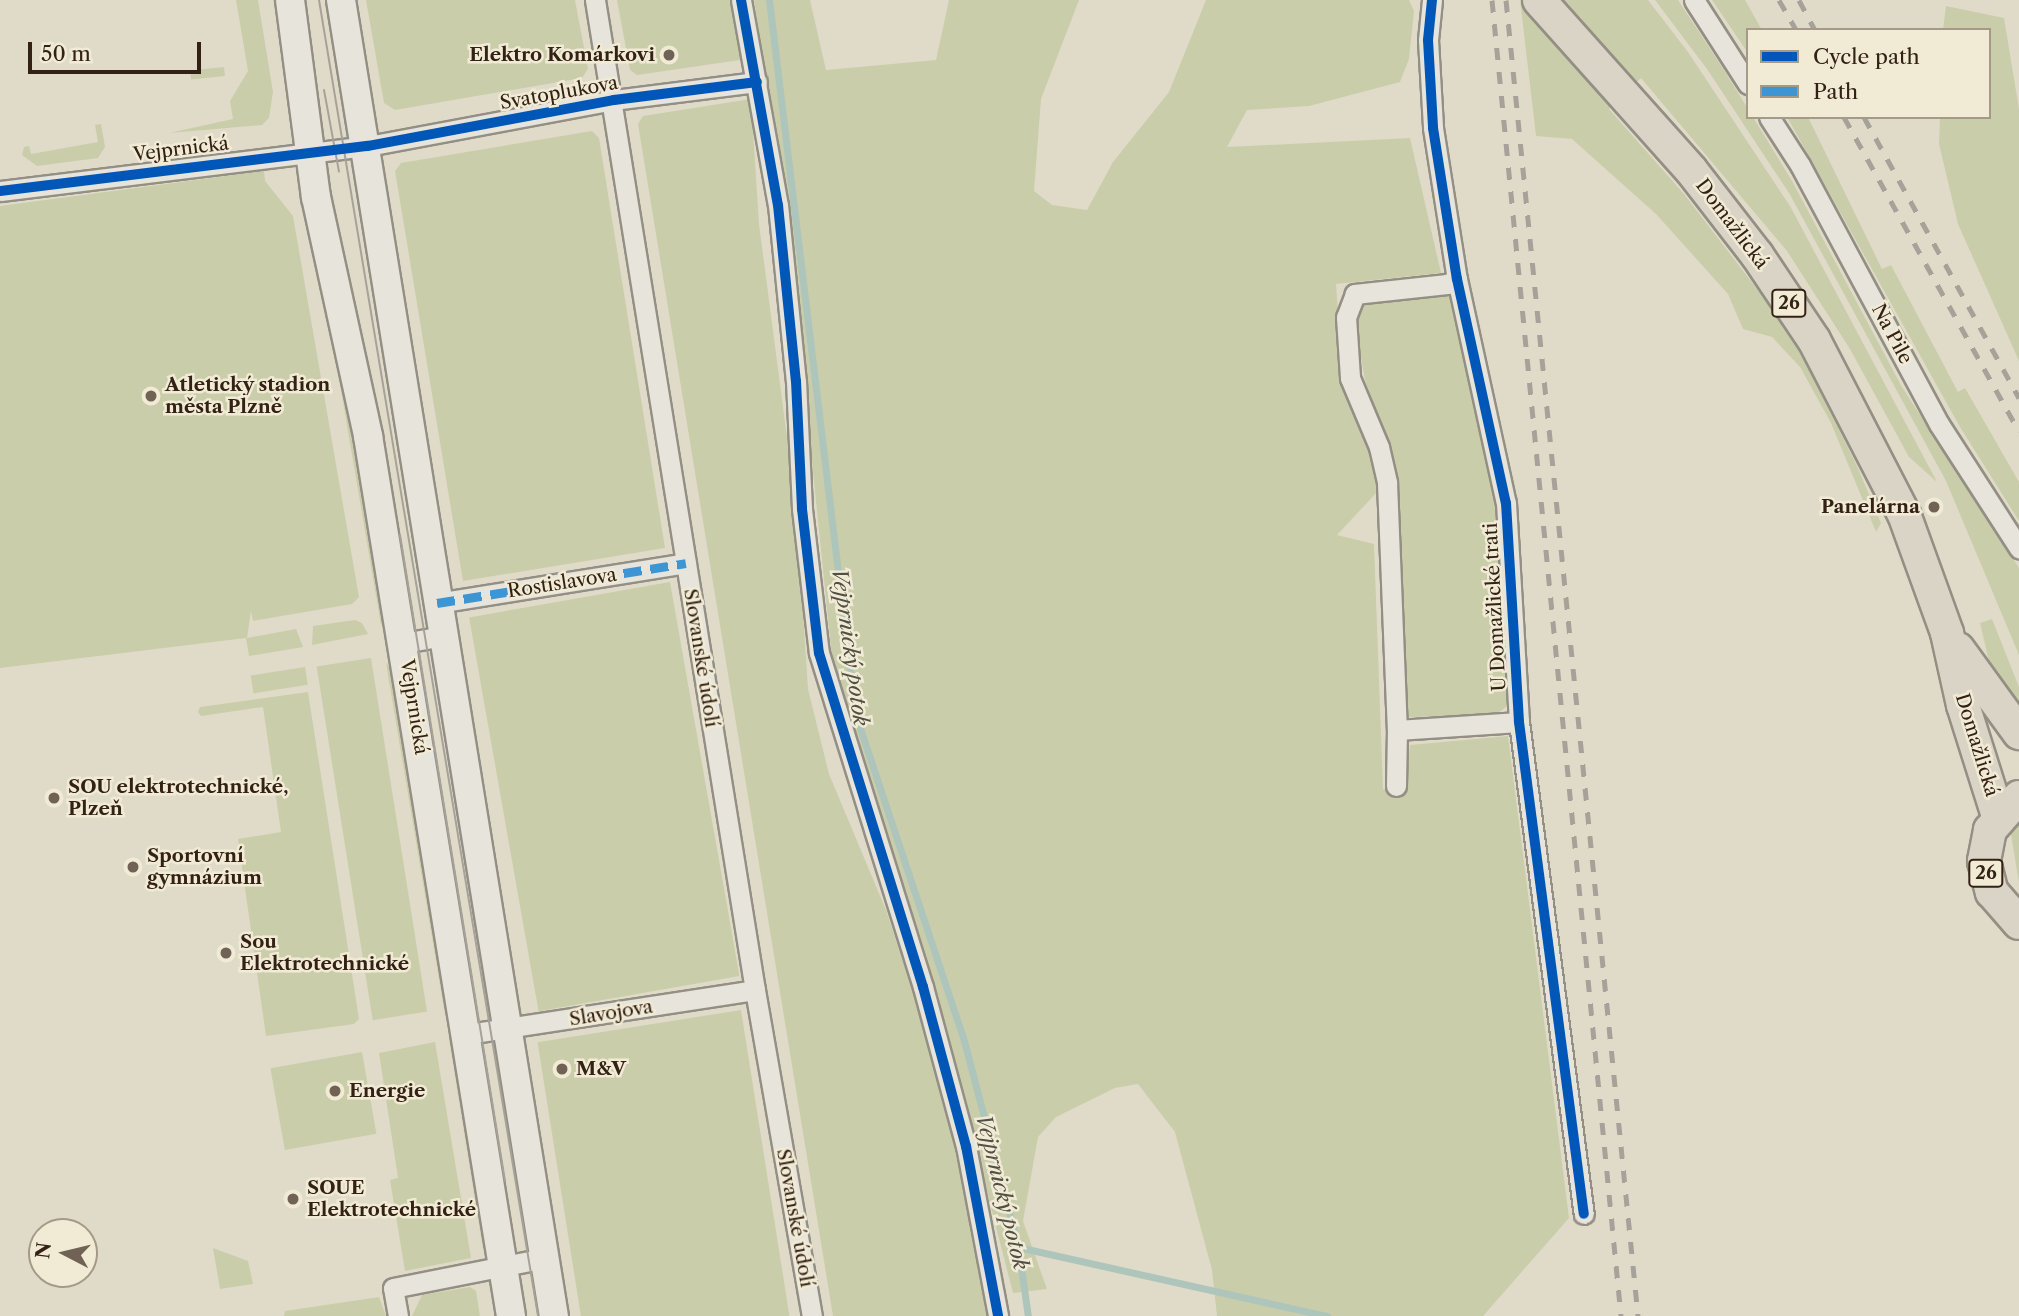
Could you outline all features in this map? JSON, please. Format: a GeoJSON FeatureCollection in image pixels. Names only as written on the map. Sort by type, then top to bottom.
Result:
{"type":"FeatureCollection","features":[{"type":"Feature","properties":{"kind":"main road","name":"Vejprnická"},"geometry":{"type":"LineString","coordinates":[[290,0],[310,151],[331,276],[364,418],[403,643],[468,1034],[511,1316]]}},
{"type":"Feature","properties":{"kind":"main road","name":"Vejprnická"},"geometry":{"type":"LineString","coordinates":[[341,0],[368,146],[443,636],[554,1316]]}},
{"type":"Feature","properties":{"kind":"main road","name":"Domažlická"},"geometry":{"type":"LineString","coordinates":[[1539,0],[1749,244],[1814,340],[1904,514],[1947,633],[1963,705],[2009,806],[1986,845],[1987,877],[1998,904],[2018,923]]}},
{"type":"Feature","properties":{"kind":"main road","name":"Domažlická"},"geometry":{"type":"LineString","coordinates":[[1947,633],[2019,733]]}},
{"type":"Feature","properties":{"kind":"street","name":"Slovanské údolí"},"geometry":{"type":"LineString","coordinates":[[595,0],[614,100],[755,990],[812,1316]]}},
{"type":"Feature","properties":{"kind":"street"},"geometry":{"type":"LineString","coordinates":[[741,0],[778,205],[796,381],[802,509],[819,653],[927,1000],[966,1146],[998,1316]]}},
{"type":"Feature","properties":{"kind":"street","name":"U Domažlické trati"},"geometry":{"type":"LineString","coordinates":[[1432,0],[1428,40],[1433,128],[1457,279],[1506,503],[1520,722],[1584,1214]]}},
{"type":"Feature","properties":{"kind":"street"},"geometry":{"type":"LineString","coordinates":[[1694,0],[1746,80]]}},
{"type":"Feature","properties":{"kind":"street","name":"Svatoplukova"},"geometry":{"type":"LineString","coordinates":[[368,146],[614,100],[757,82]]}},
{"type":"Feature","properties":{"kind":"street","name":"Na Pile"},"geometry":{"type":"LineString","coordinates":[[1770,119],[1800,165],[1939,424],[2019,548]]}},
{"type":"Feature","properties":{"kind":"street","name":"Vejprnická"},"geometry":{"type":"LineString","coordinates":[[0,191],[368,146]]}},
{"type":"Feature","properties":{"kind":"street"},"geometry":{"type":"LineString","coordinates":[[1396,786],[1397,730],[1387,483],[1379,447],[1350,379],[1346,317],[1355,294],[1447,284],[1457,279]]}},
{"type":"Feature","properties":{"kind":"street","name":"Rostislavova"},"geometry":{"type":"LineString","coordinates":[[438,603],[686,563]]}},
{"type":"Feature","properties":{"kind":"street"},"geometry":{"type":"LineString","coordinates":[[403,643],[443,636]]}},
{"type":"Feature","properties":{"kind":"street"},"geometry":{"type":"LineString","coordinates":[[1397,730],[1520,722]]}},
{"type":"Feature","properties":{"kind":"street","name":"Slavojova"},"geometry":{"type":"LineString","coordinates":[[468,1034],[508,1030],[755,990]]}},
{"type":"Feature","properties":{"kind":"street"},"geometry":{"type":"LineString","coordinates":[[398,1316],[393,1288],[544,1258]]}},
{"type":"Feature","properties":{"kind":"green space"},"geometry":{"type":"Polygon","coordinates":[[[236,0],[258,0],[273,92],[269,118],[262,125],[169,133],[233,119],[230,101],[248,71],[236,0]]]}},
{"type":"Feature","properties":{"kind":"green space"},"geometry":{"type":"Polygon","coordinates":[[[366,0],[575,0],[588,69],[582,78],[395,110],[384,103],[366,0]]]}},
{"type":"Feature","properties":{"kind":"green space"},"geometry":{"type":"Polygon","coordinates":[[[617,0],[737,0],[747,59],[637,75],[630,70],[617,0]]]}},
{"type":"Feature","properties":{"kind":"green space"},"geometry":{"type":"Polygon","coordinates":[[[754,0],[810,0],[826,70],[936,60],[949,0],[1079,0],[1041,99],[1034,191],[1052,205],[1087,210],[1113,162],[1169,92],[1206,0],[1409,0],[1414,11],[1409,59],[1400,82],[1309,106],[1247,110],[1227,147],[1410,138],[1441,273],[1336,284],[1340,340],[1377,466],[1379,490],[1337,535],[1374,544],[1383,789],[1406,789],[1410,745],[1508,736],[1569,1218],[1483,1316],[1217,1316],[1212,1270],[1175,1132],[1138,1084],[1115,1088],[1056,1117],[1038,1137],[1023,1221],[1047,1289],[1013,1293],[926,955],[832,658],[786,207],[754,0]]]}},
{"type":"Feature","properties":{"kind":"green space"},"geometry":{"type":"Polygon","coordinates":[[[1520,0],[1648,0],[1688,52],[1790,206],[1937,482],[1909,457],[1850,349],[1787,251],[1641,78],[1609,109],[1684,194],[1764,298],[1805,361],[1857,466],[1881,523],[1876,532],[1831,423],[1800,367],[1772,337],[1743,329],[1728,294],[1656,214],[1572,139],[1536,136],[1520,0]]]}},
{"type":"Feature","properties":{"kind":"green space"},"geometry":{"type":"Polygon","coordinates":[[[1655,0],[1678,0],[1724,70],[1746,106],[1746,119],[1754,119],[1792,181],[1902,387],[2019,568],[2019,655],[1946,481],[1789,193],[1707,69],[1655,0]]]}},
{"type":"Feature","properties":{"kind":"green space"},"geometry":{"type":"Polygon","coordinates":[[[1712,0],[1745,0],[1761,28],[1746,28],[1746,50],[1712,0]]]}},
{"type":"Feature","properties":{"kind":"green space"},"geometry":{"type":"Polygon","coordinates":[[[1946,6],[2004,18],[2019,109],[2019,361],[1958,224],[1939,144],[1940,119],[1991,119],[1991,28],[1943,28],[1946,6]]]}},
{"type":"Feature","properties":{"kind":"green space"},"geometry":{"type":"Polygon","coordinates":[[[224,67],[225,76],[191,80],[190,71],[224,67]]]}},
{"type":"Feature","properties":{"kind":"green space"},"geometry":{"type":"Polygon","coordinates":[[[751,99],[759,224],[796,506],[808,689],[829,774],[886,910],[938,1068],[989,1316],[833,1316],[638,124],[643,116],[751,99]]]}},
{"type":"Feature","properties":{"kind":"green space"},"geometry":{"type":"Polygon","coordinates":[[[1788,119],[1809,119],[1882,269],[1891,265],[1958,392],[1965,388],[2019,482],[2019,521],[1960,427],[1788,119]]]}},
{"type":"Feature","properties":{"kind":"green space"},"geometry":{"type":"Polygon","coordinates":[[[101,124],[105,147],[98,158],[37,166],[22,155],[24,147],[29,146],[31,154],[98,142],[95,125],[101,124]]]}},
{"type":"Feature","properties":{"kind":"green space"},"geometry":{"type":"Polygon","coordinates":[[[592,131],[599,138],[665,548],[463,581],[395,171],[401,163],[592,131]]]}},
{"type":"Feature","properties":{"kind":"green space","name":"Atletický stadion města Plzně"},"geometry":{"type":"Polygon","coordinates":[[[264,171],[265,181],[293,216],[359,597],[352,604],[253,621],[251,611],[247,638],[296,629],[303,647],[249,656],[246,638],[0,668],[0,206],[264,171]]]}},
{"type":"Feature","properties":{"kind":"green space"},"geometry":{"type":"Polygon","coordinates":[[[1440,292],[1453,298],[1496,501],[1507,706],[1496,715],[1408,717],[1395,466],[1365,380],[1354,321],[1366,301],[1440,292]]]}},
{"type":"Feature","properties":{"kind":"green space"},"geometry":{"type":"Polygon","coordinates":[[[338,342],[386,616],[381,625],[333,343],[338,342]]]}},
{"type":"Feature","properties":{"kind":"green space"},"geometry":{"type":"Polygon","coordinates":[[[670,582],[739,976],[539,1011],[469,617],[670,582]]]}},
{"type":"Feature","properties":{"kind":"green space"},"geometry":{"type":"Polygon","coordinates":[[[1992,619],[2019,687],[2019,720],[1992,674],[1980,623],[1992,619]]]}},
{"type":"Feature","properties":{"kind":"green space"},"geometry":{"type":"Polygon","coordinates":[[[355,620],[362,623],[368,634],[312,645],[313,626],[355,620]]]}},
{"type":"Feature","properties":{"kind":"green space"},"geometry":{"type":"Polygon","coordinates":[[[371,658],[427,1012],[373,1020],[317,667],[371,658]]]}},
{"type":"Feature","properties":{"kind":"green space"},"geometry":{"type":"Polygon","coordinates":[[[386,663],[396,673],[455,1013],[445,1015],[386,663]]]}},
{"type":"Feature","properties":{"kind":"green space"},"geometry":{"type":"Polygon","coordinates":[[[305,667],[308,685],[253,693],[251,676],[305,667]]]}},
{"type":"Feature","properties":{"kind":"green space"},"geometry":{"type":"Polygon","coordinates":[[[308,692],[359,1019],[354,1024],[266,1036],[238,839],[281,832],[263,707],[201,716],[198,712],[200,707],[308,692]]]}},
{"type":"Feature","properties":{"kind":"green space"},"geometry":{"type":"Polygon","coordinates":[[[2019,817],[2019,883],[2010,828],[2019,817]]]}},
{"type":"Feature","properties":{"kind":"green space"},"geometry":{"type":"Polygon","coordinates":[[[741,1010],[789,1316],[581,1316],[538,1042],[741,1010]]]}},
{"type":"Feature","properties":{"kind":"green space"},"geometry":{"type":"Polygon","coordinates":[[[460,1037],[489,1239],[483,1249],[449,1039],[460,1037]]]}},
{"type":"Feature","properties":{"kind":"green space"},"geometry":{"type":"Polygon","coordinates":[[[435,1042],[471,1258],[405,1271],[390,1180],[398,1178],[379,1053],[435,1042]]]}},
{"type":"Feature","properties":{"kind":"green space"},"geometry":{"type":"Polygon","coordinates":[[[362,1052],[376,1134],[285,1150],[270,1068],[362,1052]]]}},
{"type":"Feature","properties":{"kind":"green space"},"geometry":{"type":"Polygon","coordinates":[[[213,1248],[248,1261],[253,1284],[220,1289],[213,1248]]]}},
{"type":"Feature","properties":{"kind":"green space"},"geometry":{"type":"Polygon","coordinates":[[[470,1287],[476,1291],[480,1316],[412,1316],[422,1295],[470,1287]]]}},
{"type":"Feature","properties":{"kind":"green space"},"geometry":{"type":"Polygon","coordinates":[[[379,1297],[386,1316],[284,1316],[285,1311],[379,1297]]]}},
{"type":"Feature","properties":{"kind":"waterway","name":"Vejprnický potok"},"geometry":{"type":"LineString","coordinates":[[769,0],[855,713],[963,1037],[1018,1247],[1028,1316]]}},
{"type":"Feature","properties":{"kind":"waterway"},"geometry":{"type":"LineString","coordinates":[[1018,1247],[1327,1316]]}},
{"type":"Feature","properties":{"kind":"tram line"},"geometry":{"type":"LineString","coordinates":[[319,0],[538,1316]]}},
{"type":"Feature","properties":{"kind":"tram line"},"geometry":{"type":"LineString","coordinates":[[324,90],[339,172]]}},
{"type":"Feature","properties":{"kind":"tram line"},"geometry":{"type":"LineString","coordinates":[[400,535],[505,1181]]}},
{"type":"Feature","properties":{"kind":"railway"},"geometry":{"type":"LineString","coordinates":[[1492,0],[1621,1316]]}},
{"type":"Feature","properties":{"kind":"railway"},"geometry":{"type":"LineString","coordinates":[[1506,0],[1638,1316]]}},
{"type":"Feature","properties":{"kind":"railway"},"geometry":{"type":"LineString","coordinates":[[1779,0],[1795,28]]}},
{"type":"Feature","properties":{"kind":"railway"},"geometry":{"type":"LineString","coordinates":[[1799,0],[1814,28]]}},
{"type":"Feature","properties":{"kind":"railway"},"geometry":{"type":"LineString","coordinates":[[1845,119],[2019,432]]}},
{"type":"Feature","properties":{"kind":"railway"},"geometry":{"type":"LineString","coordinates":[[1865,119],[2019,398]]}},
{"type":"Feature","properties":{"kind":"marked path"},"geometry":{"type":"LineString","coordinates":[[437,603],[686,563]]}},
{"type":"Feature","properties":{"kind":"cycle path"},"geometry":{"type":"LineString","coordinates":[[741,0],[778,205],[796,381],[802,509],[819,653],[923,987],[966,1146],[998,1316]]}},
{"type":"Feature","properties":{"kind":"cycle path"},"geometry":{"type":"LineString","coordinates":[[1432,0],[1428,40],[1433,128],[1457,279],[1506,503],[1519,722],[1584,1214]]}},
{"type":"Feature","properties":{"kind":"cycle path"},"geometry":{"type":"LineString","coordinates":[[0,191],[368,146],[614,100],[757,82]]}},
{"type":"Feature","properties":{"kind":"place","name":"Elektro Komárkovi"},"geometry":{"type":"Point","coordinates":[669,55]}},
{"type":"Feature","properties":{"kind":"place","name":"Atletický stadion města Plzně"},"geometry":{"type":"Point","coordinates":[151,396]}},
{"type":"Feature","properties":{"kind":"place","name":"Panelárna"},"geometry":{"type":"Point","coordinates":[1934,507]}},
{"type":"Feature","properties":{"kind":"place","name":"SOU elektrotechnické, Plzeň"},"geometry":{"type":"Point","coordinates":[54,798]}},
{"type":"Feature","properties":{"kind":"place","name":"Sportovní gymnázium"},"geometry":{"type":"Point","coordinates":[133,867]}},
{"type":"Feature","properties":{"kind":"place","name":"Sou Elektrotechnické"},"geometry":{"type":"Point","coordinates":[226,953]}},
{"type":"Feature","properties":{"kind":"place","name":"M&V"},"geometry":{"type":"Point","coordinates":[562,1069]}},
{"type":"Feature","properties":{"kind":"place","name":"Energie"},"geometry":{"type":"Point","coordinates":[335,1091]}},
{"type":"Feature","properties":{"kind":"place","name":"SOUE Elektrotechnické"},"geometry":{"type":"Point","coordinates":[293,1199]}}]}
